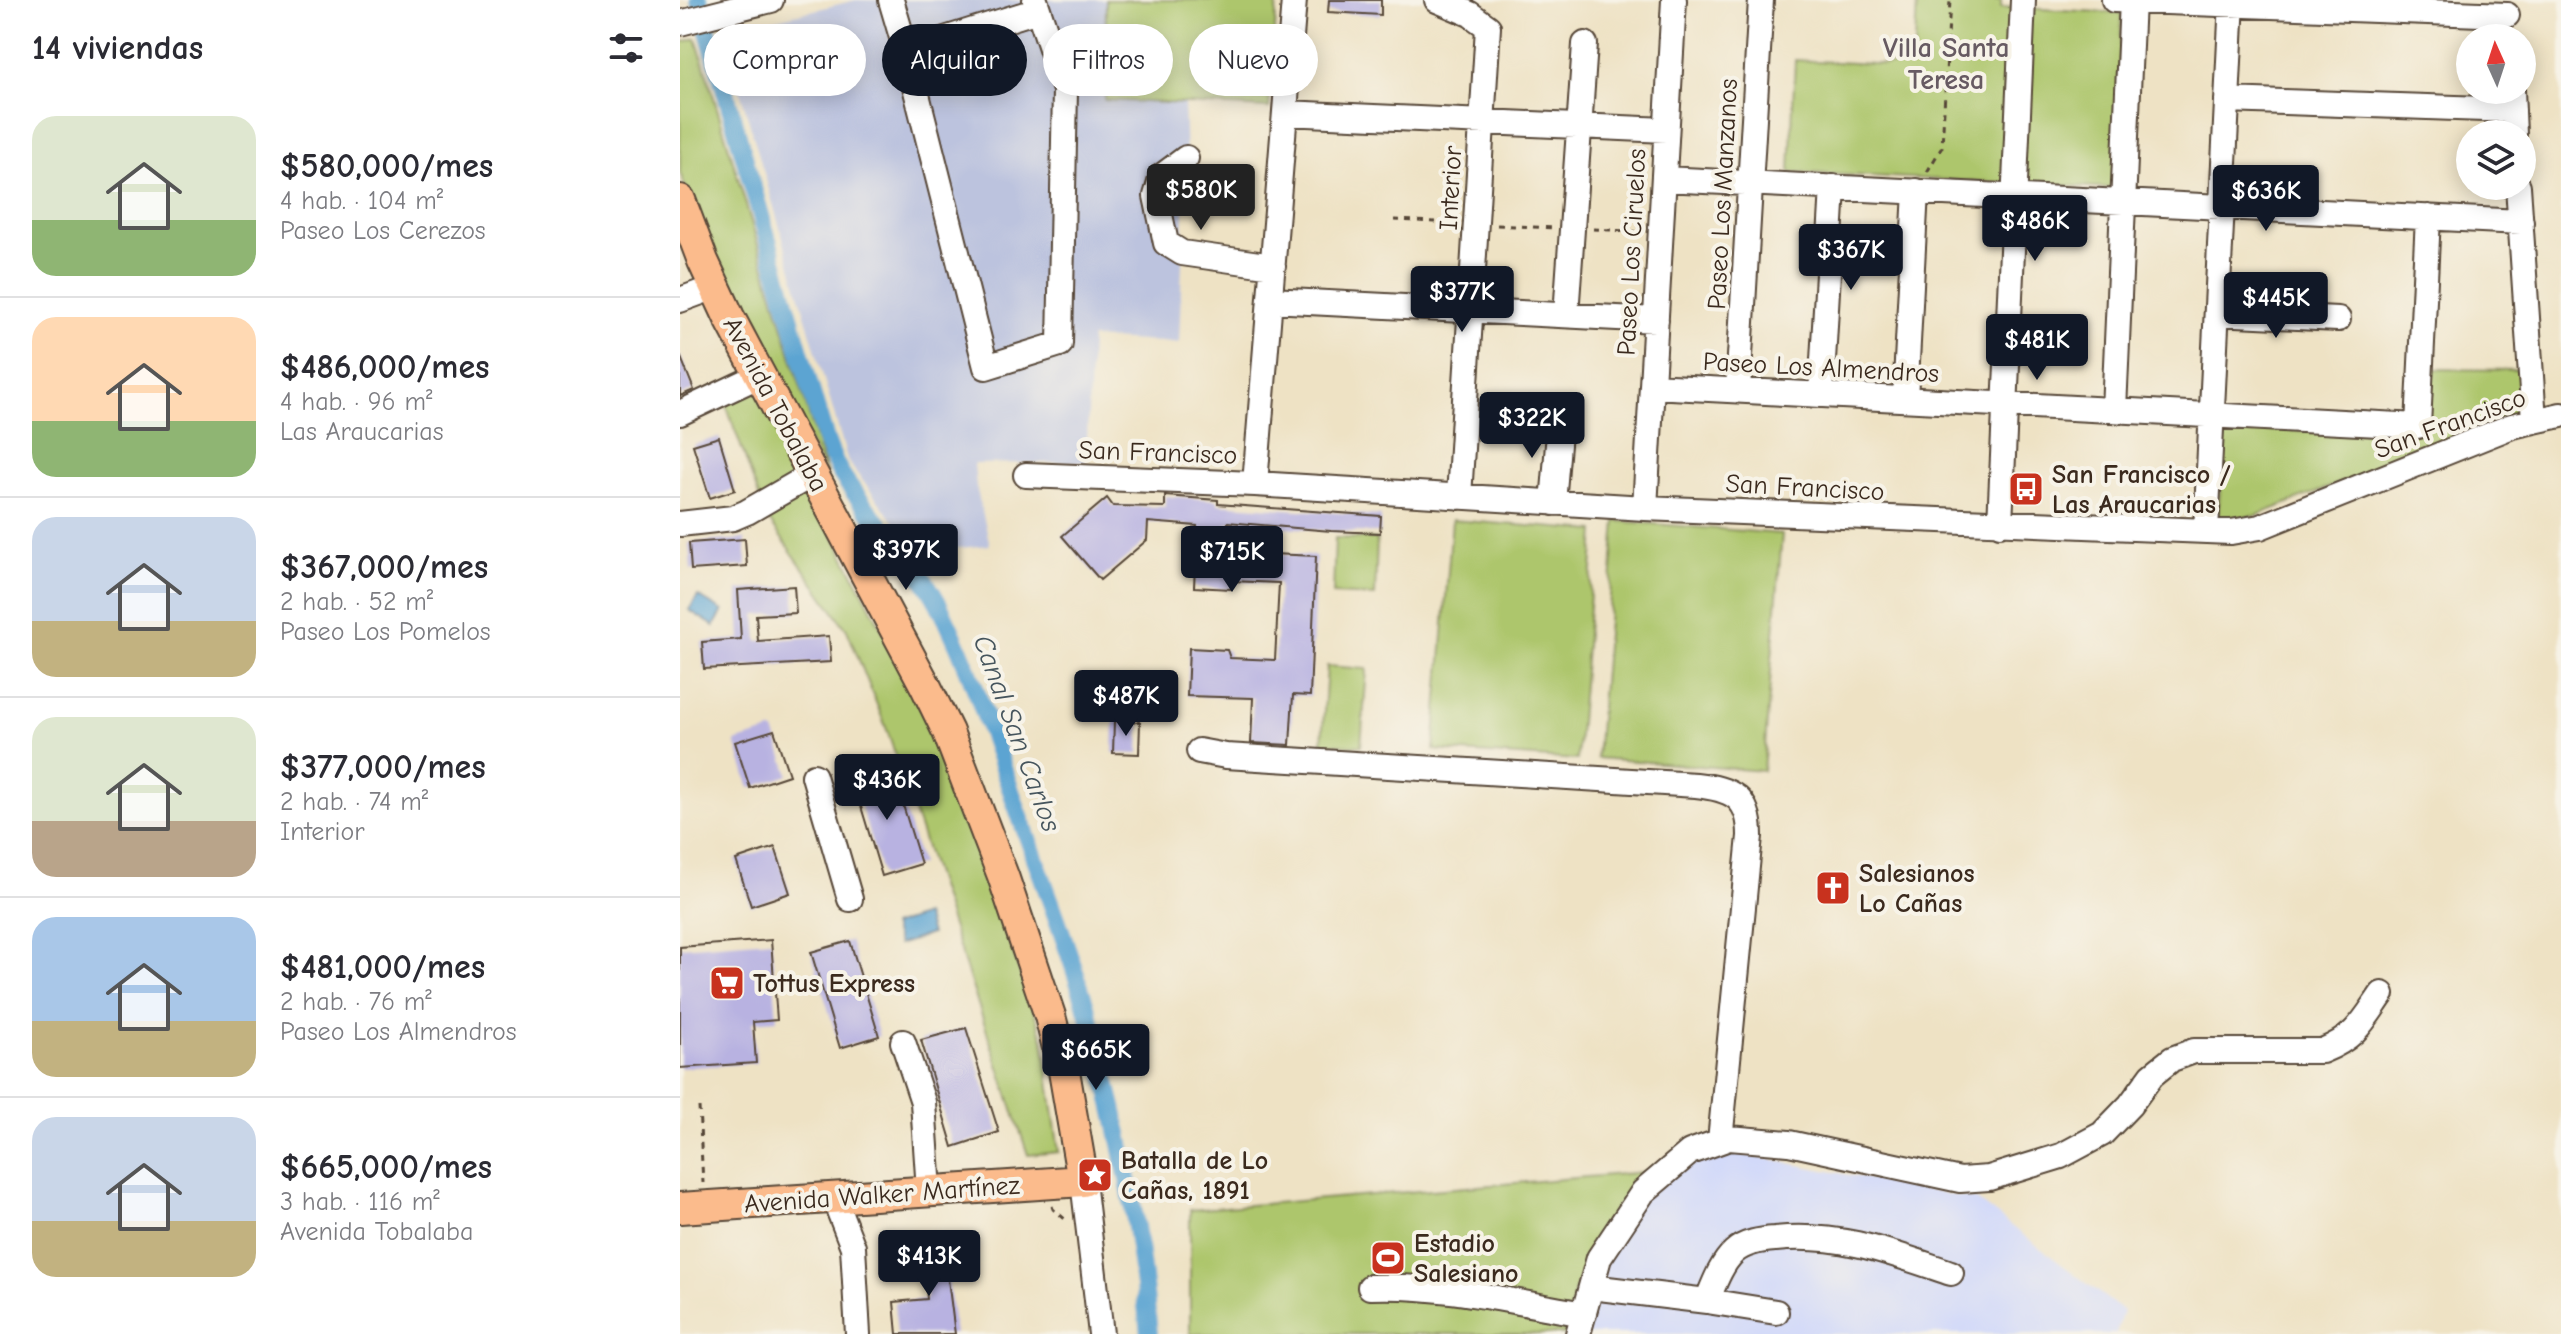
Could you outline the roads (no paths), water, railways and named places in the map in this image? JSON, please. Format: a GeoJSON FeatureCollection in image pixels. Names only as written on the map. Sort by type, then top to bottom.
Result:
{"type":"FeatureCollection","features":[{"type":"Feature","properties":{"kind":"main road","name":"Avenida Tobalaba"},"geometry":{"type":"LineString","coordinates":[[680,200],[715,287],[925,685],[953,745],[1003,876],[1050,1016],[1064,1071],[1083,1181]]}},
{"type":"Feature","properties":{"kind":"main road","name":"Avenida Walker Martínez"},"geometry":{"type":"LineString","coordinates":[[692,1207],[1083,1181]]}},
{"type":"Feature","properties":{"kind":"street"},"geometry":{"type":"LineString","coordinates":[[683,22],[771,0]]}},
{"type":"Feature","properties":{"kind":"street"},"geometry":{"type":"LineString","coordinates":[[891,0],[898,24]]}},
{"type":"Feature","properties":{"kind":"street"},"geometry":{"type":"LineString","coordinates":[[1255,484],[1294,0]]}},
{"type":"Feature","properties":{"kind":"street","name":"Interior"},"geometry":{"type":"LineString","coordinates":[[1437,0],[1470,14],[1488,27],[1459,497]]}},
{"type":"Feature","properties":{"kind":"street","name":"Paseo Los Ciruelos"},"geometry":{"type":"LineString","coordinates":[[1645,508],[1674,0]]}},
{"type":"Feature","properties":{"kind":"street","name":"Paseo Los Manzanos"},"geometry":{"type":"LineString","coordinates":[[1738,390],[1761,0]]}},
{"type":"Feature","properties":{"kind":"street"},"geometry":{"type":"LineString","coordinates":[[2000,524],[2023,0]]}},
{"type":"Feature","properties":{"kind":"street"},"geometry":{"type":"LineString","coordinates":[[2114,0],[2340,4],[2507,18]]}},
{"type":"Feature","properties":{"kind":"street"},"geometry":{"type":"LineString","coordinates":[[2114,410],[2132,0]]}},
{"type":"Feature","properties":{"kind":"street"},"geometry":{"type":"LineString","coordinates":[[2206,531],[2232,2]]}},
{"type":"Feature","properties":{"kind":"street"},"geometry":{"type":"LineString","coordinates":[[917,96],[986,367],[1060,344],[1065,90],[1036,5],[982,24]]}},
{"type":"Feature","properties":{"kind":"street"},"geometry":{"type":"LineString","coordinates":[[1566,315],[1585,44]]}},
{"type":"Feature","properties":{"kind":"street"},"geometry":{"type":"LineString","coordinates":[[2227,100],[2513,111]]}},
{"type":"Feature","properties":{"kind":"street"},"geometry":{"type":"LineString","coordinates":[[1285,113],[1666,130]]}},
{"type":"Feature","properties":{"kind":"street"},"geometry":{"type":"LineString","coordinates":[[1186,158],[1162,176],[1156,196],[1166,243],[1182,253],[1273,266]]}},
{"type":"Feature","properties":{"kind":"street"},"geometry":{"type":"LineString","coordinates":[[1664,179],[2521,222]]}},
{"type":"Feature","properties":{"kind":"street"},"geometry":{"type":"LineString","coordinates":[[1821,395],[1833,187]]}},
{"type":"Feature","properties":{"kind":"street"},"geometry":{"type":"LineString","coordinates":[[1905,399],[1916,191]]}},
{"type":"Feature","properties":{"kind":"street"},"geometry":{"type":"LineString","coordinates":[[2519,200],[2534,420]]}},
{"type":"Feature","properties":{"kind":"street","name":"Paseo Los Almendros"},"geometry":{"type":"LineString","coordinates":[[1652,386],[2418,426],[2428,217]]}},
{"type":"Feature","properties":{"kind":"street"},"geometry":{"type":"LineString","coordinates":[[680,300],[715,287]]}},
{"type":"Feature","properties":{"kind":"street"},"geometry":{"type":"LineString","coordinates":[[1270,300],[1656,320]]}},
{"type":"Feature","properties":{"kind":"street"},"geometry":{"type":"LineString","coordinates":[[2217,313],[2338,319]]}},
{"type":"Feature","properties":{"kind":"street"},"geometry":{"type":"LineString","coordinates":[[680,413],[752,379]]}},
{"type":"Feature","properties":{"kind":"street","name":"San Francisco"},"geometry":{"type":"LineString","coordinates":[[1026,475],[1255,484],[1645,508],[2231,532],[2260,527],[2477,440],[2534,420],[2561,415]]}},
{"type":"Feature","properties":{"kind":"street"},"geometry":{"type":"LineString","coordinates":[[1553,503],[1560,421]]}},
{"type":"Feature","properties":{"kind":"street"},"geometry":{"type":"LineString","coordinates":[[680,524],[733,518],[813,474]]}},
{"type":"Feature","properties":{"kind":"street"},"geometry":{"type":"LineString","coordinates":[[1199,751],[1226,756],[1696,785],[1729,791],[1746,807],[1750,836],[1720,1141]]}},
{"type":"Feature","properties":{"kind":"street"},"geometry":{"type":"LineString","coordinates":[[814,776],[850,899]]}},
{"type":"Feature","properties":{"kind":"street"},"geometry":{"type":"LineString","coordinates":[[1370,1287],[1403,1285],[1434,1289],[1581,1324],[1599,1258],[1643,1192],[1690,1152],[1729,1138],[1789,1143],[1960,1180],[1989,1178],[2061,1156],[2102,1134],[2130,1105],[2152,1075],[2172,1059],[2206,1050],[2322,1051],[2356,1032],[2382,994]]}},
{"type":"Feature","properties":{"kind":"street"},"geometry":{"type":"LineString","coordinates":[[903,1042],[923,1102],[929,1191]]}},
{"type":"Feature","properties":{"kind":"street","name":"Avenida Tobalaba"},"geometry":{"type":"LineString","coordinates":[[1083,1181],[1101,1334]]}},
{"type":"Feature","properties":{"kind":"street"},"geometry":{"type":"LineString","coordinates":[[834,1198],[853,1247],[858,1334]]}},
{"type":"Feature","properties":{"kind":"street"},"geometry":{"type":"LineString","coordinates":[[1707,1301],[1714,1282],[1733,1253],[1763,1240],[1821,1237],[1847,1241],[1886,1250],[1951,1273]]}},
{"type":"Feature","properties":{"kind":"street"},"geometry":{"type":"LineString","coordinates":[[1591,1287],[1776,1312]]}},
{"type":"Feature","properties":{"kind":"water"},"geometry":{"type":"Polygon","coordinates":[[[698,596],[723,611],[714,626],[689,610],[698,596]]]}},
{"type":"Feature","properties":{"kind":"water"},"geometry":{"type":"Polygon","coordinates":[[[925,915],[931,934],[898,945],[892,926],[925,915]]]}},
{"type":"Feature","properties":{"kind":"waterway","name":"Canal San Carlos"},"geometry":{"type":"LineString","coordinates":[[699,0],[830,450],[854,492],[932,592],[954,636],[1068,951],[1116,1121],[1133,1206],[1149,1334]]}},
{"type":"Feature","properties":{"kind":"place","name":"San Francisco / Las Araucarias"},"geometry":{"type":"Point","coordinates":[2026,489]}},
{"type":"Feature","properties":{"kind":"place","name":"Salesianos Lo Cañas"},"geometry":{"type":"Point","coordinates":[1833,888]}},
{"type":"Feature","properties":{"kind":"place","name":"Tottus Express"},"geometry":{"type":"Point","coordinates":[727,983]}},
{"type":"Feature","properties":{"kind":"place","name":"Batalla de Lo Cañas, 1891"},"geometry":{"type":"Point","coordinates":[1095,1175]}},
{"type":"Feature","properties":{"kind":"place","name":"Estadio Salesiano"},"geometry":{"type":"Point","coordinates":[1388,1258]}},
{"type":"Feature","properties":{"kind":"district","name":"Villa Santa Teresa"},"geometry":{"type":"Point","coordinates":[1946,63]}}]}
